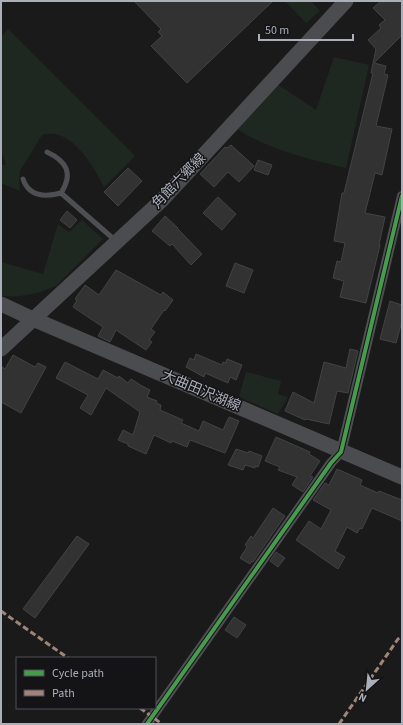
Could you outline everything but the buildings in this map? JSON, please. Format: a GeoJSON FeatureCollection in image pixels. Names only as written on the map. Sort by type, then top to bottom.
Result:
{"type":"FeatureCollection","features":[{"type":"Feature","properties":{"kind":"main road","name":"角館六郷線"},"geometry":{"type":"LineString","coordinates":[[1,349],[163,199],[346,1]]}},
{"type":"Feature","properties":{"kind":"main road","name":"大曲田沢湖線"},"geometry":{"type":"LineString","coordinates":[[1,304],[402,477]]}},
{"type":"Feature","properties":{"kind":"street"},"geometry":{"type":"LineString","coordinates":[[147,724],[331,464],[342,452],[402,196]]}},
{"type":"Feature","properties":{"kind":"lane"},"geometry":{"type":"LineString","coordinates":[[23,179],[26,186],[39,194],[50,196],[61,193],[67,184],[68,173],[65,166],[56,156],[46,152]]}},
{"type":"Feature","properties":{"kind":"lane"},"geometry":{"type":"LineString","coordinates":[[61,193],[117,242]]}},
{"type":"Feature","properties":{"kind":"shaded area"},"geometry":{"type":"Polygon","coordinates":[[[285,1],[311,1],[320,11],[306,23],[285,1]]]}},
{"type":"Feature","properties":{"kind":"shaded area"},"geometry":{"type":"Polygon","coordinates":[[[8,29],[135,156],[104,187],[94,169],[80,150],[62,136],[53,134],[42,135],[20,171],[20,191],[1,183],[1,166],[6,164],[1,150],[1,37],[8,29]]]}},
{"type":"Feature","properties":{"kind":"shaded area"},"geometry":{"type":"Polygon","coordinates":[[[334,57],[369,65],[346,168],[290,153],[262,143],[237,129],[277,84],[316,110],[334,57]]]}},
{"type":"Feature","properties":{"kind":"shaded area"},"geometry":{"type":"Polygon","coordinates":[[[82,220],[103,239],[56,286],[37,293],[21,296],[14,297],[1,295],[1,262],[43,274],[58,224],[69,232],[82,220]]]}},
{"type":"Feature","properties":{"kind":"shaded area"},"geometry":{"type":"Polygon","coordinates":[[[246,372],[281,381],[278,394],[288,397],[278,414],[239,397],[246,372]]]}},
{"type":"Feature","properties":{"kind":"marked path"},"geometry":{"type":"LineString","coordinates":[[1,611],[67,657]]}},
{"type":"Feature","properties":{"kind":"marked path"},"geometry":{"type":"LineString","coordinates":[[339,724],[398,639],[402,636]]}},
{"type":"Feature","properties":{"kind":"marked path"},"geometry":{"type":"LineString","coordinates":[[141,709],[162,724]]}},
{"type":"Feature","properties":{"kind":"cycle path"},"geometry":{"type":"LineString","coordinates":[[147,724],[331,463],[341,452],[402,196]]}}]}
